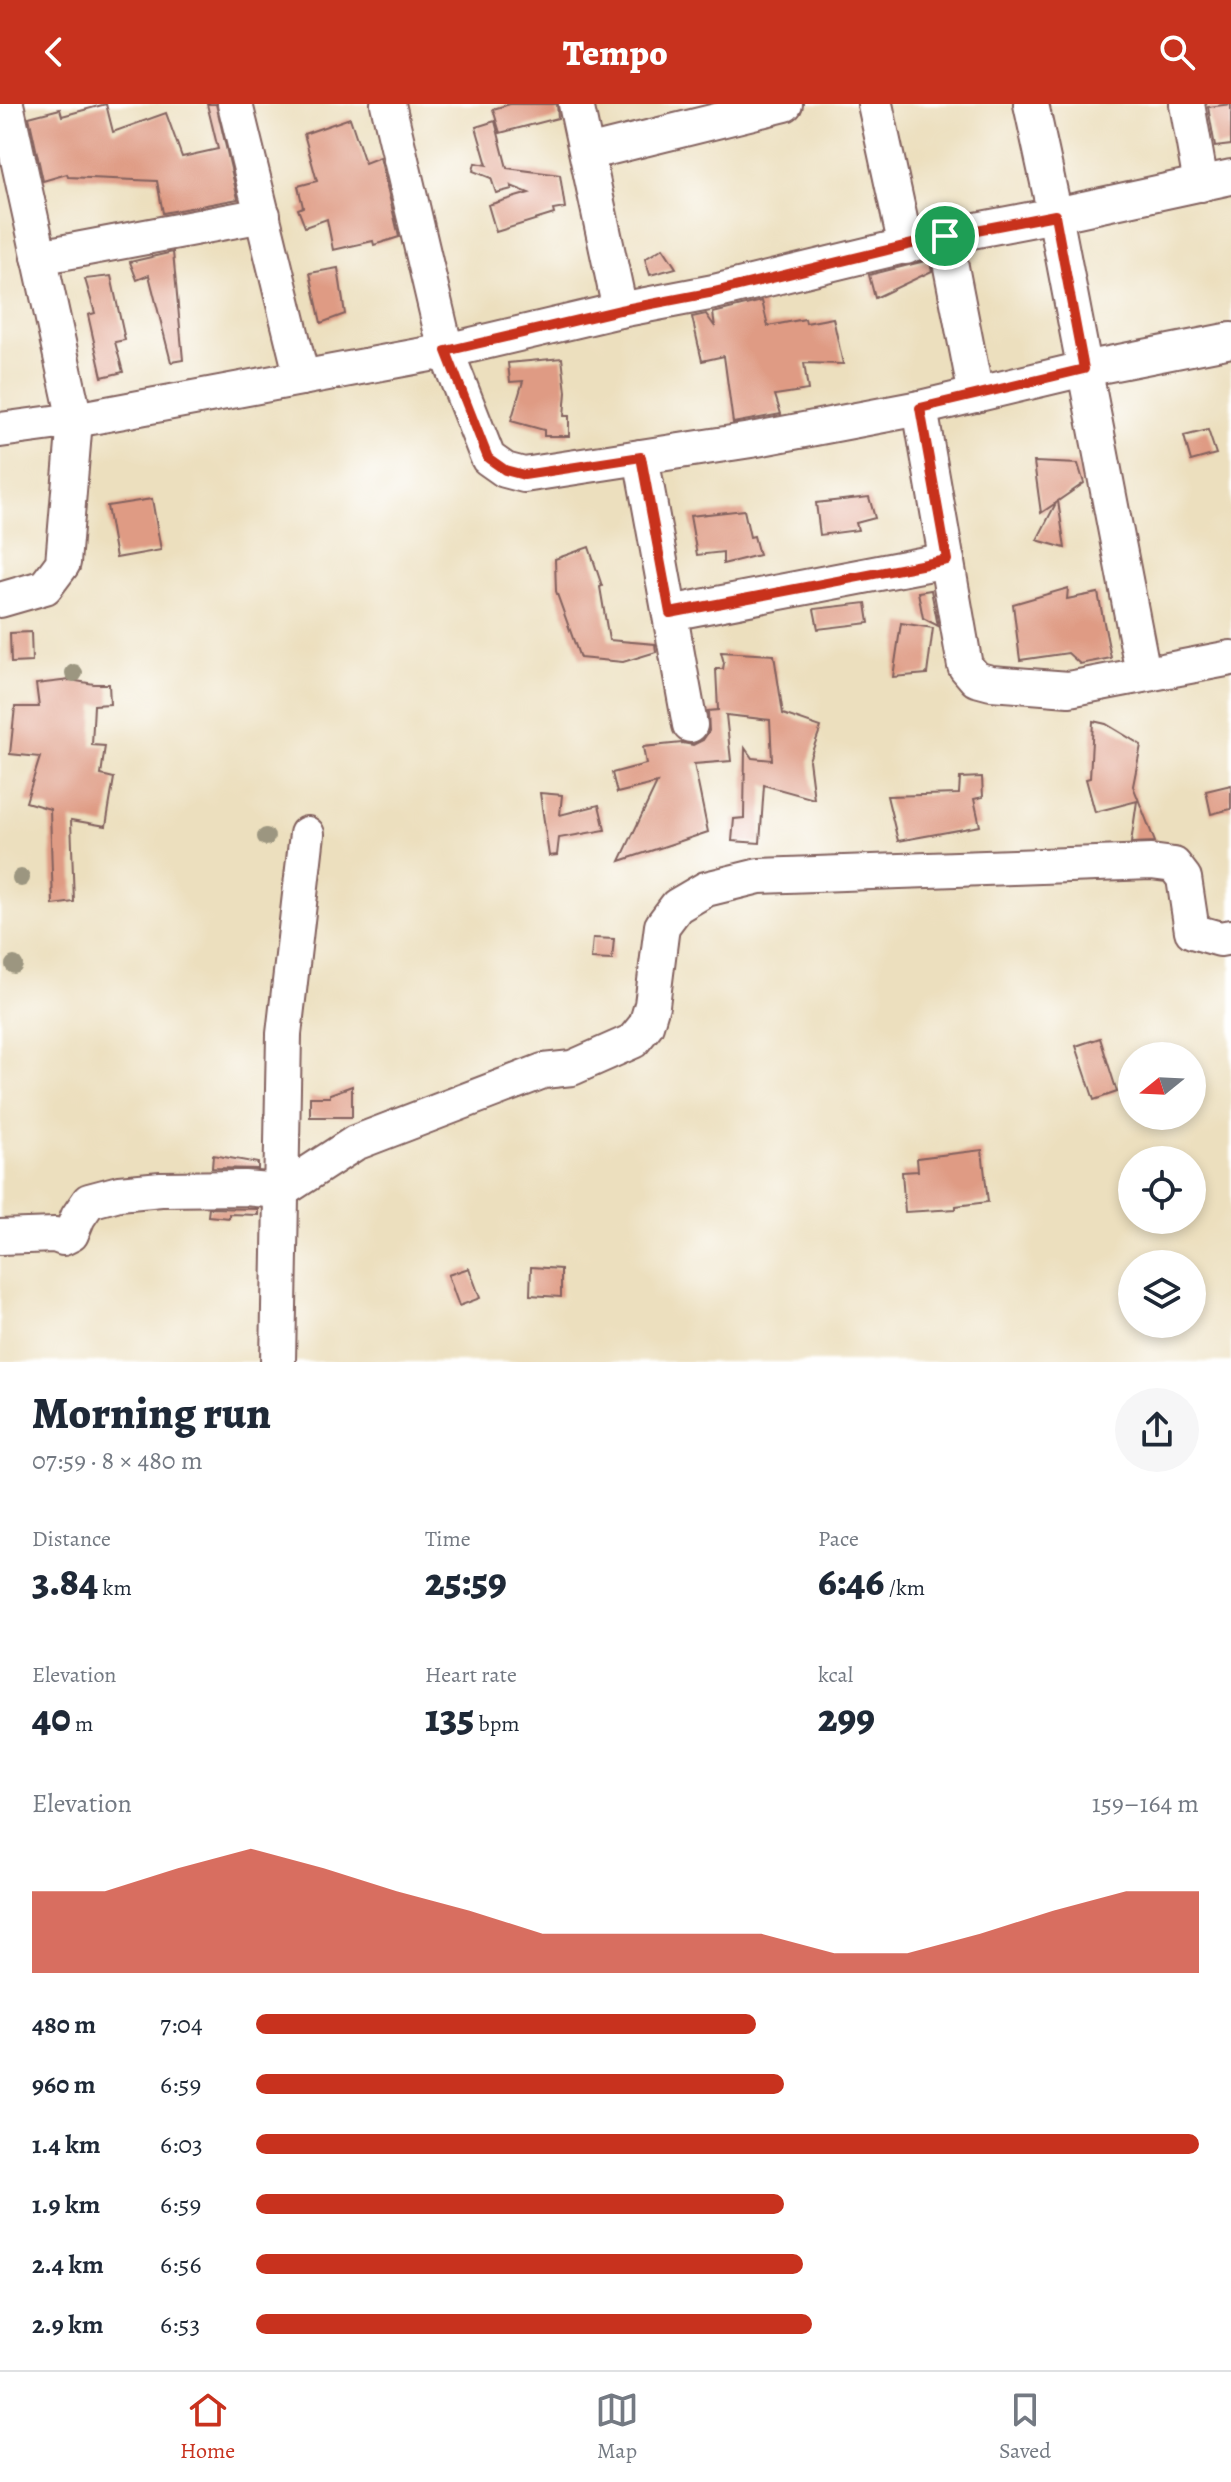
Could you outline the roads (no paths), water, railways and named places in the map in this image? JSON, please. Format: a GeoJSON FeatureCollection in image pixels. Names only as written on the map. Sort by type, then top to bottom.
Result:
{"type":"FeatureCollection","features":[{"type":"Feature","properties":{"kind":"street"},"geometry":{"type":"LineString","coordinates":[[0,600],[45,587],[63,563],[75,420],[6,104]]}},
{"type":"Feature","properties":{"kind":"street"},"geometry":{"type":"LineString","coordinates":[[235,104],[302,378]]}},
{"type":"Feature","properties":{"kind":"street"},"geometry":{"type":"LineString","coordinates":[[388,104],[446,351],[488,458],[505,470],[524,475],[751,440],[920,408],[1084,369],[1231,340]]}},
{"type":"Feature","properties":{"kind":"street"},"geometry":{"type":"LineString","coordinates":[[576,104],[620,310]]}},
{"type":"Feature","properties":{"kind":"street"},"geometry":{"type":"LineString","coordinates":[[587,153],[785,104]]}},
{"type":"Feature","properties":{"kind":"street"},"geometry":{"type":"LineString","coordinates":[[875,104],[906,247]]}},
{"type":"Feature","properties":{"kind":"street"},"geometry":{"type":"LineString","coordinates":[[1031,104],[1143,673]]}},
{"type":"Feature","properties":{"kind":"street"},"geometry":{"type":"LineString","coordinates":[[0,430],[75,420],[446,351],[620,310],[714,292],[945,236],[1216,180],[1187,104]]}},
{"type":"Feature","properties":{"kind":"street"},"geometry":{"type":"LineString","coordinates":[[39,257],[263,215]]}},
{"type":"Feature","properties":{"kind":"street"},"geometry":{"type":"LineString","coordinates":[[945,236],[976,395]]}},
{"type":"Feature","properties":{"kind":"street"},"geometry":{"type":"LineString","coordinates":[[920,408],[965,666],[976,679],[1069,689],[1231,658]]}},
{"type":"Feature","properties":{"kind":"street"},"geometry":{"type":"LineString","coordinates":[[641,457],[690,725]]}},
{"type":"Feature","properties":{"kind":"street"},"geometry":{"type":"LineString","coordinates":[[670,613],[947,560]]}},
{"type":"Feature","properties":{"kind":"street"},"geometry":{"type":"LineString","coordinates":[[278,1362],[284,1034],[307,834]]}},
{"type":"Feature","properties":{"kind":"street"},"geometry":{"type":"LineString","coordinates":[[0,1237],[55,1235],[63,1238],[71,1234],[89,1201],[119,1193],[161,1189],[281,1191],[355,1143],[543,1071],[572,1068],[633,1041],[646,1025],[652,1005],[662,926],[677,906],[706,889],[730,882],[759,876],[1151,862],[1174,865],[1184,878],[1192,931],[1220,939],[1231,937]]}}]}
